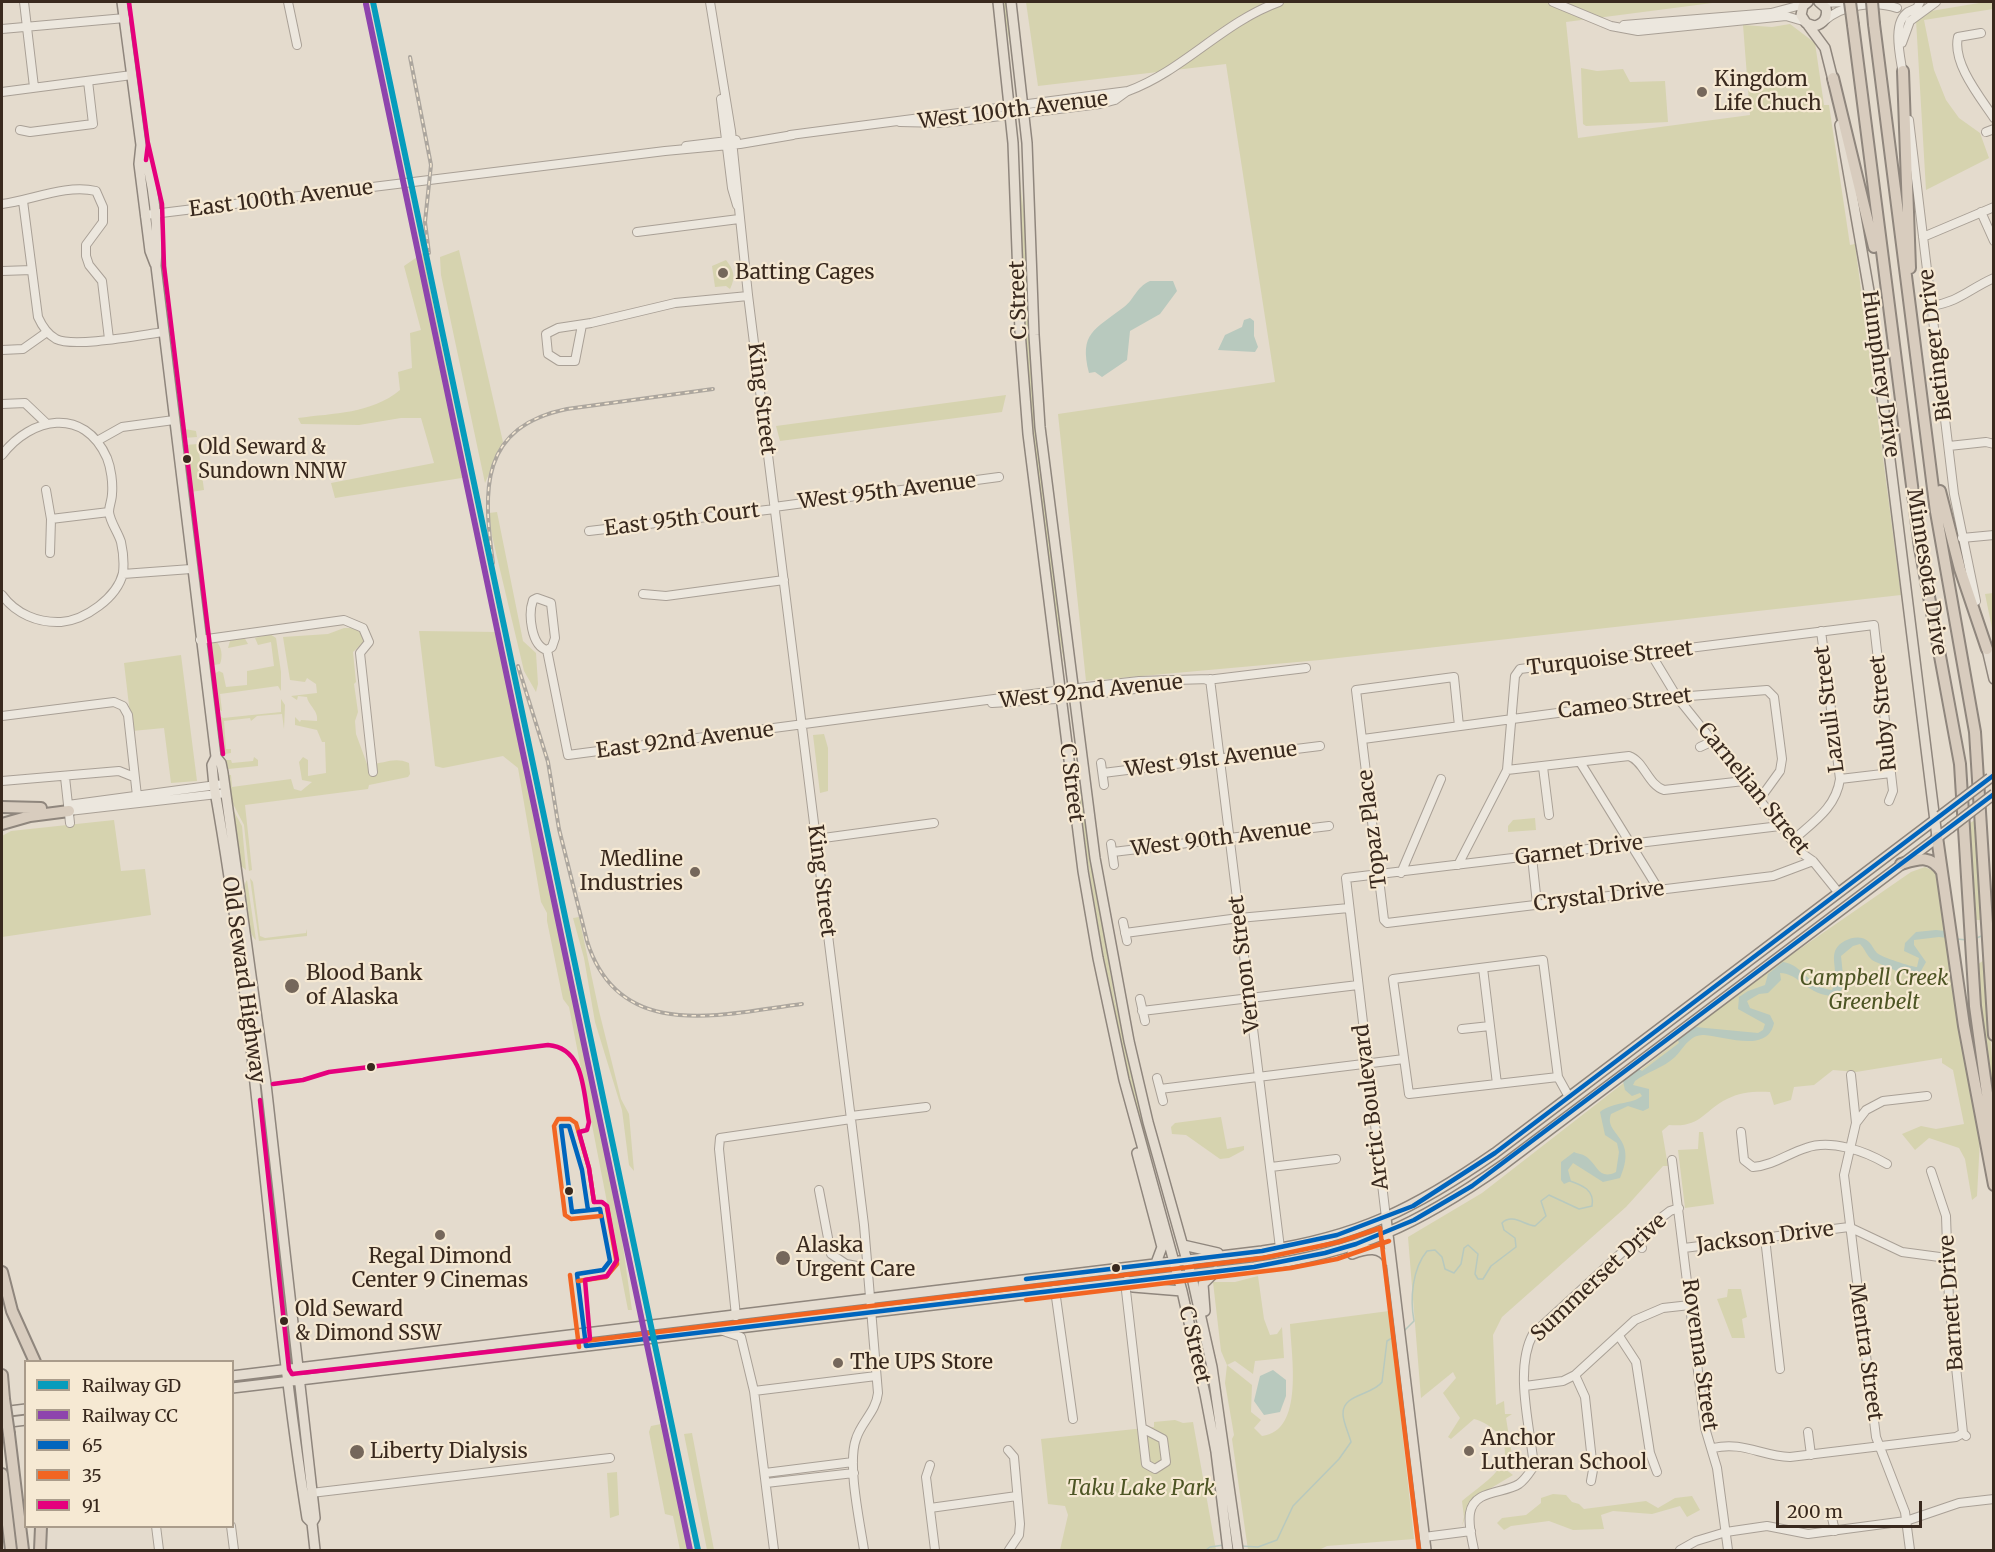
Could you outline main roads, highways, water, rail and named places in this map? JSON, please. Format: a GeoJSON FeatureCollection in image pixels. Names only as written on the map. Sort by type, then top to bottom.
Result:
{"type":"FeatureCollection","features":[{"type":"Feature","properties":{"kind":"highway","name":"Minnesota Drive"},"geometry":{"type":"LineString","coordinates":[[1850,2],[1888,314],[1920,548],[1960,764],[1979,1051],[1994,1144]]}},
{"type":"Feature","properties":{"kind":"highway","name":"Minnesota Drive"},"geometry":{"type":"LineString","coordinates":[[1872,2],[1936,512],[1975,732],[1994,1035]]}},
{"type":"Feature","properties":{"kind":"highway"},"geometry":{"type":"LineString","coordinates":[[1903,71],[1910,304]]}},
{"type":"Feature","properties":{"kind":"highway"},"geometry":{"type":"LineString","coordinates":[[1833,78],[1888,314]]}},
{"type":"Feature","properties":{"kind":"highway"},"geometry":{"type":"LineString","coordinates":[[1925,423],[1954,548],[1987,649]]}},
{"type":"Feature","properties":{"kind":"highway"},"geometry":{"type":"LineString","coordinates":[[2,807],[68,808],[2,824]]}},
{"type":"Feature","properties":{"kind":"highway"},"geometry":{"type":"LineString","coordinates":[[1937,837],[1975,1095],[1994,1185]]}},
{"type":"Feature","properties":{"kind":"highway"},"geometry":{"type":"LineString","coordinates":[[1900,864],[1926,859],[1934,862],[1942,872]]}},
{"type":"Feature","properties":{"kind":"highway"},"geometry":{"type":"LineString","coordinates":[[2,1272],[12,1311],[34,1360]]}},
{"type":"Feature","properties":{"kind":"highway"},"geometry":{"type":"LineString","coordinates":[[2,1375],[23,1551]]}},
{"type":"Feature","properties":{"kind":"highway"},"geometry":{"type":"LineString","coordinates":[[2,1474],[11,1551]]}},
{"type":"Feature","properties":{"kind":"highway"},"geometry":{"type":"LineString","coordinates":[[41,1528],[42,1551]]}},
{"type":"Feature","properties":{"kind":"main road","name":"Old Seward Highway"},"geometry":{"type":"LineString","coordinates":[[122,2],[141,146],[148,164],[149,215],[158,245],[156,266],[191,569],[216,757],[212,765],[220,789],[266,1084],[281,1227],[296,1439],[307,1518],[312,1522]]}},
{"type":"Feature","properties":{"kind":"main road","name":"C Street"},"geometry":{"type":"LineString","coordinates":[[998,2],[1010,111],[1026,415],[1060,694],[1091,921],[1130,1103],[1182,1291],[1211,1426],[1228,1551]]}},
{"type":"Feature","properties":{"kind":"main road","name":"C Street"},"geometry":{"type":"LineString","coordinates":[[1011,2],[1024,109],[1040,428],[1095,858],[1116,983],[1148,1122],[1191,1274],[1216,1387],[1238,1551]]}},
{"type":"Feature","properties":{"kind":"main road"},"geometry":{"type":"LineString","coordinates":[[1807,3],[1801,12],[1806,23],[1817,26],[1823,22],[1827,11],[1821,2]]}},
{"type":"Feature","properties":{"kind":"main road","name":"Humphrey Drive"},"geometry":{"type":"LineString","coordinates":[[1806,23],[1824,44],[1833,78],[1869,291],[1938,818],[1937,837]]}},
{"type":"Feature","properties":{"kind":"main road","name":"Bietinger Drive"},"geometry":{"type":"LineString","coordinates":[[1987,649],[1994,679]]}},
{"type":"Feature","properties":{"kind":"main road"},"geometry":{"type":"LineString","coordinates":[[234,1376],[1187,1260],[1280,1248],[1337,1235],[1386,1218],[1444,1188],[1569,1097],[1992,776]]}},
{"type":"Feature","properties":{"kind":"main road","name":"Old Seward Highway"},"geometry":{"type":"LineString","coordinates":[[220,789],[267,1182],[292,1368]]}},
{"type":"Feature","properties":{"kind":"main road"},"geometry":{"type":"LineString","coordinates":[[234,1388],[871,1310],[1216,1271],[1335,1252],[1387,1234],[1452,1201],[1503,1165],[1994,794]]}},
{"type":"Feature","properties":{"kind":"main road"},"geometry":{"type":"LineString","coordinates":[[1792,945],[1796,937],[1838,903],[1838,892]]}},
{"type":"Feature","properties":{"kind":"main road"},"geometry":{"type":"LineString","coordinates":[[1130,1103],[1134,1142],[1162,1247],[1156,1263]]}},
{"type":"Feature","properties":{"kind":"main road"},"geometry":{"type":"LineString","coordinates":[[267,1182],[277,1224],[281,1227]]}},
{"type":"Feature","properties":{"kind":"main road","name":"Arctic Boulevard"},"geometry":{"type":"LineString","coordinates":[[1386,1218],[1426,1551]]}},
{"type":"Feature","properties":{"kind":"main road"},"geometry":{"type":"LineString","coordinates":[[1183,1245],[1226,1255]]}},
{"type":"Feature","properties":{"kind":"main road"},"geometry":{"type":"LineString","coordinates":[[1290,1261],[1331,1259],[1370,1249],[1385,1254],[1391,1266]]}},
{"type":"Feature","properties":{"kind":"main road"},"geometry":{"type":"LineString","coordinates":[[1216,1271],[1205,1279],[1202,1287],[1217,1367],[1216,1387]]}},
{"type":"Feature","properties":{"kind":"main road"},"geometry":{"type":"LineString","coordinates":[[1126,1282],[1133,1287],[1182,1291]]}},
{"type":"Feature","properties":{"kind":"main road"},"geometry":{"type":"LineString","coordinates":[[584,1334],[585,1346]]}},
{"type":"Feature","properties":{"kind":"main road"},"geometry":{"type":"LineString","coordinates":[[418,1366],[425,1359],[464,1354],[493,1345]]}},
{"type":"Feature","properties":{"kind":"main road"},"geometry":{"type":"LineString","coordinates":[[354,1374],[404,1362],[423,1353]]}},
{"type":"Feature","properties":{"kind":"main road","name":"Old Seward Highway"},"geometry":{"type":"LineString","coordinates":[[293,1381],[315,1518],[312,1522],[315,1551]]}},
{"type":"Feature","properties":{"kind":"main road"},"geometry":{"type":"LineString","coordinates":[[2,1412],[24,1408]]}},
{"type":"Feature","properties":{"kind":"main road"},"geometry":{"type":"LineString","coordinates":[[2,1423],[24,1420]]}},
{"type":"Feature","properties":{"kind":"main road"},"geometry":{"type":"LineString","coordinates":[[296,1439],[307,1486],[311,1493]]}},
{"type":"Feature","properties":{"kind":"waterway"},"geometry":{"type":"LineString","coordinates":[[1974,939],[1984,935]]}},
{"type":"Feature","properties":{"kind":"waterway"},"geometry":{"type":"LineString","coordinates":[[1957,939],[1967,940]]}},
{"type":"Feature","properties":{"kind":"waterway"},"geometry":{"type":"LineString","coordinates":[[1404,1331],[1414,1321],[1413,1284],[1418,1266],[1427,1251],[1435,1250],[1442,1257],[1445,1269],[1454,1273],[1461,1264],[1464,1248],[1468,1245],[1478,1254],[1475,1274],[1478,1279],[1483,1279],[1491,1266],[1516,1247],[1515,1238],[1504,1230],[1502,1223],[1506,1220],[1514,1219],[1535,1226],[1546,1216],[1541,1201],[1549,1195],[1579,1209],[1592,1206],[1590,1192],[1583,1186],[1570,1181]]}},
{"type":"Feature","properties":{"kind":"waterway"},"geometry":{"type":"LineString","coordinates":[[1241,1546],[1258,1547],[1277,1540],[1293,1506],[1339,1459],[1351,1442],[1343,1417],[1344,1407],[1347,1402],[1372,1390],[1382,1382],[1387,1341],[1395,1336]]}},
{"type":"Feature","properties":{"kind":"waterway"},"geometry":{"type":"LineString","coordinates":[[1206,1550],[1210,1547],[1224,1545]]}},
{"type":"Feature","properties":{"kind":"railway"},"geometry":{"type":"LineString","coordinates":[[410,57],[431,165],[425,222],[429,253]]}},
{"type":"Feature","properties":{"kind":"railway"},"geometry":{"type":"LineString","coordinates":[[493,563],[488,511],[489,487],[493,465],[502,446],[517,430],[538,418],[567,409],[713,389]]}},
{"type":"Feature","properties":{"kind":"railway"},"geometry":{"type":"LineString","coordinates":[[518,666],[548,762],[559,829],[587,941],[602,974],[623,996],[648,1009],[677,1015],[708,1016],[802,1004]]}},
{"type":"Feature","properties":{"kind":"rail line","name":"GD"},"geometry":{"type":"LineString","coordinates":[[373,2],[698,1550]]}},
{"type":"Feature","properties":{"kind":"rail line","name":"CC"},"geometry":{"type":"LineString","coordinates":[[366,4],[690,1550]]}},
{"type":"Feature","properties":{"kind":"place","name":"Kingdom Life Chuch"},"geometry":{"type":"Point","coordinates":[1702,92]}},
{"type":"Feature","properties":{"kind":"place","name":"Batting Cages"},"geometry":{"type":"Point","coordinates":[723,273]}},
{"type":"Feature","properties":{"kind":"place","name":"Old Seward & Sundown NNW"},"geometry":{"type":"Point","coordinates":[187,459]}},
{"type":"Feature","properties":{"kind":"place","name":"Medline Industries"},"geometry":{"type":"Point","coordinates":[695,872]}},
{"type":"Feature","properties":{"kind":"place","name":"Blood Bank of Alaska"},"geometry":{"type":"Point","coordinates":[292,986]}},
{"type":"Feature","properties":{"kind":"place","name":"Regal Dimond Center 9 Cinemas"},"geometry":{"type":"Point","coordinates":[440,1235]}},
{"type":"Feature","properties":{"kind":"place","name":"Alaska Urgent Care"},"geometry":{"type":"Point","coordinates":[783,1258]}},
{"type":"Feature","properties":{"kind":"place","name":"Old Seward & Dimond SSW"},"geometry":{"type":"Point","coordinates":[284,1321]}},
{"type":"Feature","properties":{"kind":"place","name":"The UPS Store"},"geometry":{"type":"Point","coordinates":[838,1363]}},
{"type":"Feature","properties":{"kind":"place","name":"Anchor Lutheran School"},"geometry":{"type":"Point","coordinates":[1469,1451]}},
{"type":"Feature","properties":{"kind":"place","name":"Liberty Dialysis"},"geometry":{"type":"Point","coordinates":[357,1452]}},
{"type":"Feature","properties":{"kind":"park label","name":"Campbell Creek Greenbelt"},"geometry":{"type":"Point","coordinates":[1874,991]}},
{"type":"Feature","properties":{"kind":"park label","name":"Taku Lake Park"},"geometry":{"type":"Point","coordinates":[1141,1489]}}]}
